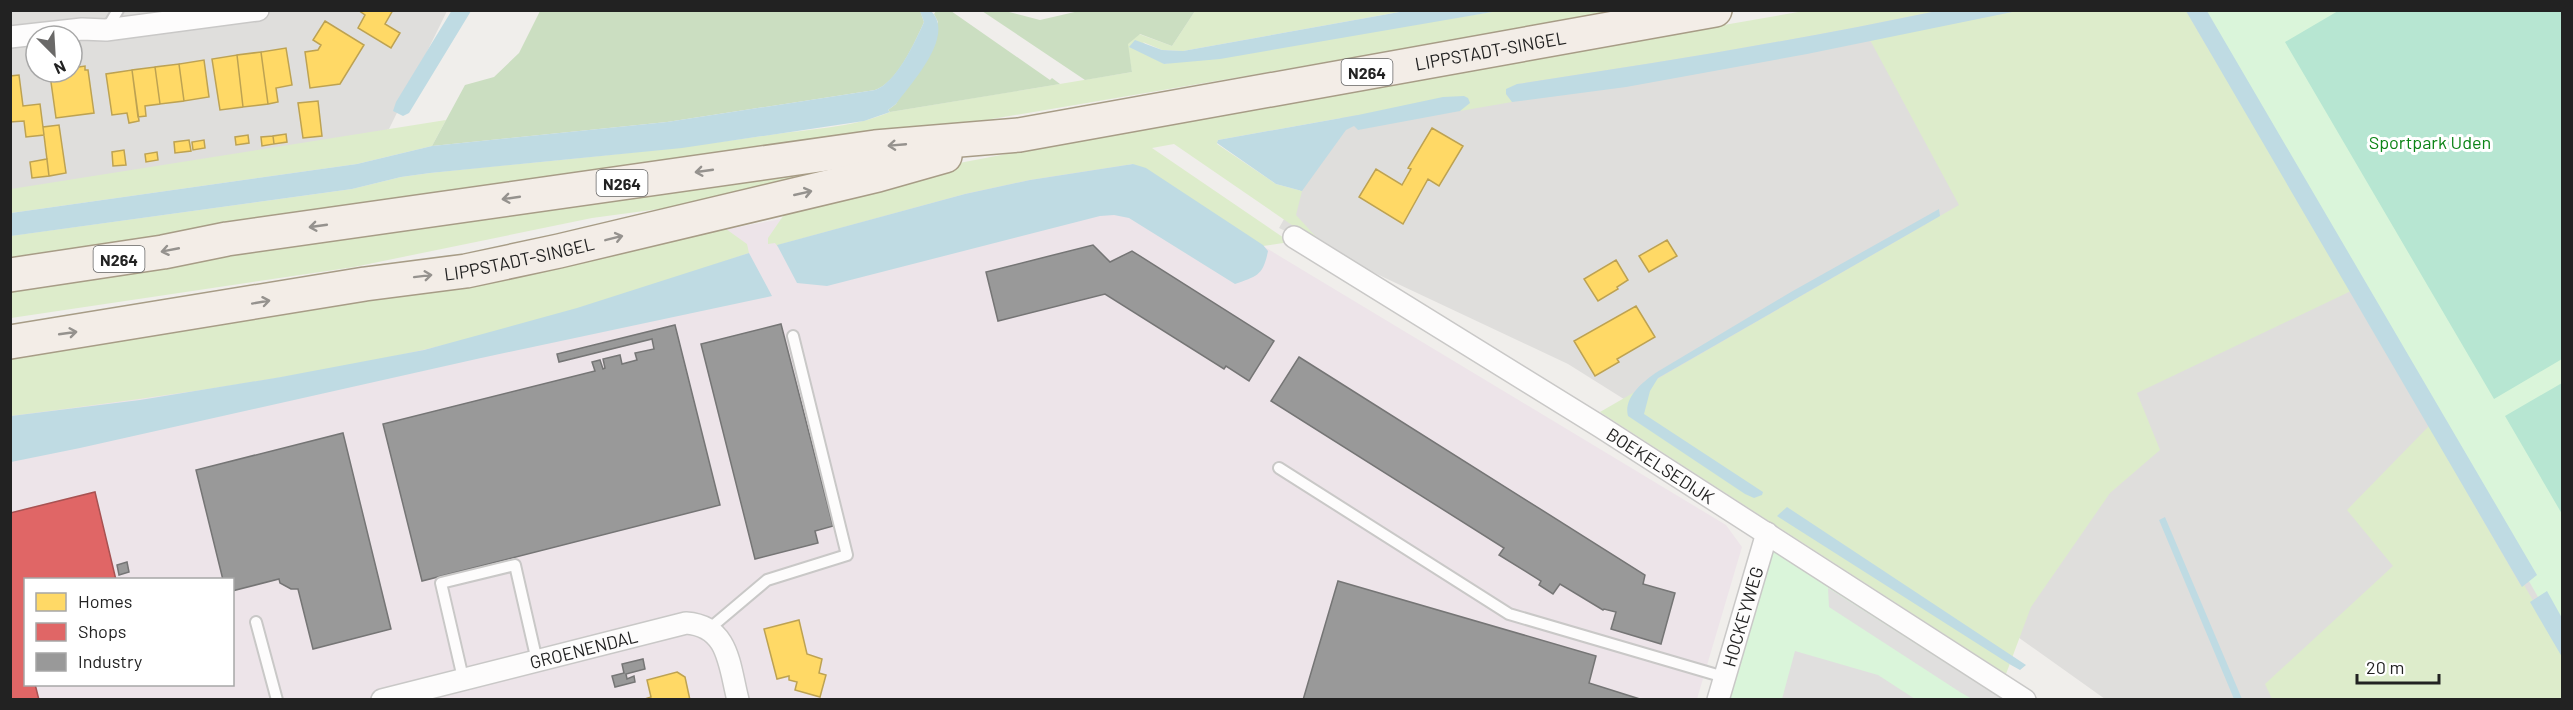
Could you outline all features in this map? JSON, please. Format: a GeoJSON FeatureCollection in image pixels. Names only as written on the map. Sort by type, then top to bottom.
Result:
{"type":"FeatureCollection","features":[{"type":"Feature","properties":{"kind":"main road","name":"LIPPSTADT-SINGEL"},"geometry":{"type":"LineString","coordinates":[[10,275],[163,252],[227,239],[875,147],[1018,135],[1715,10]]}},
{"type":"Feature","properties":{"kind":"main road","name":"LIPPSTADT-SINGEL"},"geometry":{"type":"LineString","coordinates":[[10,342],[364,284],[466,271],[560,251],[878,175],[1018,135]]}},
{"type":"Feature","properties":{"kind":"street"},"geometry":{"type":"LineString","coordinates":[[10,37],[81,29],[106,30],[258,10]]}},
{"type":"Feature","properties":{"kind":"street","name":"BOEKELSEDIJK"},"geometry":{"type":"LineString","coordinates":[[1294,237],[1601,427],[2025,699]]}},
{"type":"Feature","properties":{"kind":"street","name":"HOCKEYWEG"},"geometry":{"type":"LineString","coordinates":[[1718,699],[1767,533]]}},
{"type":"Feature","properties":{"kind":"street","name":"GROENENDAL"},"geometry":{"type":"LineString","coordinates":[[382,699],[686,623],[698,624],[709,629]]}},
{"type":"Feature","properties":{"kind":"street"},"geometry":{"type":"LineString","coordinates":[[709,629],[718,636],[724,647],[738,699]]}},
{"type":"Feature","properties":{"kind":"lane"},"geometry":{"type":"LineString","coordinates":[[106,30],[118,10]]}},
{"type":"Feature","properties":{"kind":"lane"},"geometry":{"type":"LineString","coordinates":[[709,629],[767,580],[847,555],[793,336]]}},
{"type":"Feature","properties":{"kind":"lane"},"geometry":{"type":"LineString","coordinates":[[1279,468],[1509,615],[1724,677]]}},
{"type":"Feature","properties":{"kind":"lane"},"geometry":{"type":"LineString","coordinates":[[463,678],[441,583],[515,565],[537,661]]}},
{"type":"Feature","properties":{"kind":"lane"},"geometry":{"type":"LineString","coordinates":[[256,622],[277,699]]}},
{"type":"Feature","properties":{"kind":"shaded area"},"geometry":{"type":"Polygon","coordinates":[[[10,11],[447,11],[389,129],[341,150],[11,203],[10,11]]]}},
{"type":"Feature","properties":{"kind":"shaded area"},"geometry":{"type":"Polygon","coordinates":[[[1842,11],[2197,11],[2562,617],[2562,699],[2105,699],[1800,482],[1753,480],[1568,364],[1279,228],[1350,102],[1842,11]]]}},
{"type":"Feature","properties":{"kind":"shaded area"},"geometry":{"type":"Polygon","coordinates":[[[1115,157],[1726,525],[1742,547],[1697,699],[11,700],[11,362],[1115,157]]]}},
{"type":"Feature","properties":{"kind":"shaded area"},"geometry":{"type":"Polygon","coordinates":[[[1828,588],[2002,699],[1972,699],[1960,692],[1829,607],[1828,588]]]}},
{"type":"Feature","properties":{"kind":"shaded area"},"geometry":{"type":"Polygon","coordinates":[[[1795,651],[1878,675],[1915,699],[1782,699],[1795,651]]]}},
{"type":"Feature","properties":{"kind":"green space"},"geometry":{"type":"Polygon","coordinates":[[[920,10],[924,22],[910,50],[891,79],[875,90],[667,122],[432,146],[465,85],[494,77],[519,53],[540,11],[920,10]]]}},
{"type":"Feature","properties":{"kind":"green space"},"geometry":{"type":"Polygon","coordinates":[[[936,11],[951,11],[1050,80],[1052,78],[1060,84],[890,112],[888,110],[896,104],[938,22],[934,14],[936,11]]]}},
{"type":"Feature","properties":{"kind":"green space"},"geometry":{"type":"Polygon","coordinates":[[[982,11],[1005,11],[1040,20],[1079,11],[1195,11],[1172,46],[1140,34],[1128,44],[1132,72],[1085,80],[982,11]]]}},
{"type":"Feature","properties":{"kind":"green space"},"geometry":{"type":"Polygon","coordinates":[[[1195,11],[1405,11],[1183,51],[1162,50],[1143,42],[1164,64],[1498,11],[1628,11],[945,127],[11,257],[10,236],[352,189],[401,177],[430,173],[642,151],[830,127],[861,122],[890,112],[1132,72],[1127,44],[1139,34],[1172,46],[1195,11]]]}},
{"type":"Feature","properties":{"kind":"green space"},"geometry":{"type":"Polygon","coordinates":[[[1804,11],[1937,11],[1833,32],[1517,84],[1506,94],[1512,102],[1460,111],[1358,115],[1218,140],[1217,144],[1276,184],[1302,191],[1296,215],[1327,249],[1174,144],[1152,148],[1290,242],[1263,246],[1133,164],[1030,180],[965,194],[778,245],[778,247],[775,243],[768,244],[768,238],[790,206],[949,165],[1259,106],[1804,11]]]}},
{"type":"Feature","properties":{"kind":"green space"},"geometry":{"type":"Polygon","coordinates":[[[2017,11],[2186,11],[2351,291],[2137,393],[2160,450],[2110,493],[2031,607],[2006,674],[1600,412],[1959,205],[1870,40],[2017,11]]]}},
{"type":"Feature","properties":{"kind":"green space","name":"Sportpark Uden"},"geometry":{"type":"Polygon","coordinates":[[[2203,11],[2562,11],[2562,639],[2203,11]]]}},
{"type":"Feature","properties":{"kind":"green space","name":"Sportpark Uden"},"geometry":{"type":"Polygon","coordinates":[[[2338,11],[2562,11],[2562,359],[2494,399],[2285,42],[2338,11]]]}},
{"type":"Feature","properties":{"kind":"green space"},"geometry":{"type":"Polygon","coordinates":[[[446,120],[432,146],[357,164],[11,213],[11,189],[446,120]]]}},
{"type":"Feature","properties":{"kind":"green space"},"geometry":{"type":"Polygon","coordinates":[[[796,170],[799,185],[748,197],[592,218],[354,267],[11,318],[11,290],[195,263],[292,241],[796,170]]]}},
{"type":"Feature","properties":{"kind":"green space"},"geometry":{"type":"Polygon","coordinates":[[[719,224],[747,244],[749,253],[630,293],[512,328],[423,350],[321,370],[166,395],[11,416],[11,359],[387,296],[719,224]]]}},
{"type":"Feature","properties":{"kind":"green space"},"geometry":{"type":"Polygon","coordinates":[[[2562,383],[2562,514],[2505,416],[2562,383]]]}},
{"type":"Feature","properties":{"kind":"green space"},"geometry":{"type":"Polygon","coordinates":[[[2429,426],[2521,586],[2524,585],[2562,650],[2562,699],[2272,699],[2265,684],[2393,566],[2347,510],[2429,426]]]}},
{"type":"Feature","properties":{"kind":"green space"},"geometry":{"type":"Polygon","coordinates":[[[1771,548],[2013,700],[1728,700],[1771,548]]]}},
{"type":"Feature","properties":{"kind":"water"},"geometry":{"type":"Polygon","coordinates":[[[452,10],[471,11],[409,113],[403,116],[393,111],[396,102],[452,10]]]}},
{"type":"Feature","properties":{"kind":"water"},"geometry":{"type":"Polygon","coordinates":[[[920,11],[931,11],[937,21],[938,33],[935,46],[920,72],[896,104],[888,110],[890,112],[864,121],[682,148],[430,173],[401,177],[352,189],[11,236],[11,213],[357,164],[432,146],[667,122],[875,90],[883,86],[897,71],[910,50],[924,22],[920,11]]]}},
{"type":"Feature","properties":{"kind":"water"},"geometry":{"type":"Polygon","coordinates":[[[1405,11],[1498,11],[1220,59],[1164,64],[1129,47],[1135,40],[1162,50],[1183,51],[1405,11]]]}},
{"type":"Feature","properties":{"kind":"water"},"geometry":{"type":"Polygon","coordinates":[[[1937,11],[2017,11],[1807,54],[1626,87],[1512,102],[1506,94],[1506,89],[1517,84],[1833,32],[1937,11]]]}},
{"type":"Feature","properties":{"kind":"water"},"geometry":{"type":"Polygon","coordinates":[[[2186,11],[2207,11],[2537,575],[2522,587],[2186,11]]]}},
{"type":"Feature","properties":{"kind":"water"},"geometry":{"type":"Polygon","coordinates":[[[1464,96],[1470,103],[1460,111],[1358,130],[1354,126],[1346,130],[1302,191],[1276,184],[1217,143],[1218,140],[1443,97],[1464,96]]]}},
{"type":"Feature","properties":{"kind":"water"},"geometry":{"type":"Polygon","coordinates":[[[1133,164],[1146,168],[1263,245],[1268,251],[1264,266],[1258,274],[1235,284],[1129,218],[1114,215],[1100,216],[827,286],[797,283],[777,245],[965,194],[1030,180],[1133,164]]]}},
{"type":"Feature","properties":{"kind":"water"},"geometry":{"type":"Polygon","coordinates":[[[1939,209],[1940,216],[1658,378],[1650,391],[1644,414],[1763,492],[1762,495],[1754,498],[1745,494],[1628,416],[1627,409],[1632,396],[1657,372],[1791,292],[1939,209]]]}},
{"type":"Feature","properties":{"kind":"water"},"geometry":{"type":"Polygon","coordinates":[[[749,253],[772,296],[11,462],[11,416],[140,400],[424,350],[577,308],[749,253]]]}},
{"type":"Feature","properties":{"kind":"water"},"geometry":{"type":"Polygon","coordinates":[[[1787,507],[2026,665],[2020,670],[2011,665],[1777,516],[1787,507]]]}},
{"type":"Feature","properties":{"kind":"water"},"geometry":{"type":"Polygon","coordinates":[[[2165,517],[2242,699],[2234,699],[2159,520],[2165,517]]]}},
{"type":"Feature","properties":{"kind":"water"},"geometry":{"type":"Polygon","coordinates":[[[2547,591],[2562,618],[2562,657],[2530,602],[2547,591]]]}},
{"type":"Feature","properties":{"kind":"building: Homes"},"geometry":{"type":"Polygon","coordinates":[[[358,10],[393,10],[385,24],[400,33],[391,48],[358,28],[365,15],[358,10]]]}},
{"type":"Feature","properties":{"kind":"building: Homes"},"geometry":{"type":"Polygon","coordinates":[[[325,21],[364,45],[340,84],[310,88],[305,52],[318,50],[321,45],[313,40],[325,21]]]}},
{"type":"Feature","properties":{"kind":"building: Homes"},"geometry":{"type":"Polygon","coordinates":[[[286,48],[292,85],[276,88],[278,102],[268,104],[261,52],[286,48]]]}},
{"type":"Feature","properties":{"kind":"building: Homes"},"geometry":{"type":"Polygon","coordinates":[[[261,52],[268,104],[243,107],[237,55],[261,52]]]}},
{"type":"Feature","properties":{"kind":"building: Homes"},"geometry":{"type":"Polygon","coordinates":[[[237,55],[243,107],[220,110],[212,59],[237,55]]]}},
{"type":"Feature","properties":{"kind":"building: Homes"},"geometry":{"type":"Polygon","coordinates":[[[204,60],[209,97],[184,101],[179,64],[204,60]]]}},
{"type":"Feature","properties":{"kind":"building: Homes"},"geometry":{"type":"Polygon","coordinates":[[[179,64],[184,101],[160,104],[155,67],[179,64]]]}},
{"type":"Feature","properties":{"kind":"building: Homes"},"geometry":{"type":"Polygon","coordinates":[[[84,66],[85,70],[88,70],[94,113],[56,118],[51,84],[84,84],[84,66]]]}},
{"type":"Feature","properties":{"kind":"building: Homes"},"geometry":{"type":"Polygon","coordinates":[[[155,67],[160,104],[145,106],[146,116],[138,117],[132,70],[155,67]]]}},
{"type":"Feature","properties":{"kind":"building: Homes"},"geometry":{"type":"Polygon","coordinates":[[[132,70],[139,121],[129,123],[127,113],[112,115],[106,74],[132,70]]]}},
{"type":"Feature","properties":{"kind":"building: Homes"},"geometry":{"type":"Polygon","coordinates":[[[19,75],[23,106],[40,104],[44,135],[26,137],[24,121],[10,122],[10,76],[19,75]]]}},
{"type":"Feature","properties":{"kind":"building: Homes"},"geometry":{"type":"Polygon","coordinates":[[[318,101],[322,136],[303,138],[298,103],[318,101]]]}},
{"type":"Feature","properties":{"kind":"building: Homes"},"geometry":{"type":"Polygon","coordinates":[[[59,125],[66,173],[49,176],[43,127],[59,125]]]}},
{"type":"Feature","properties":{"kind":"building: Homes"},"geometry":{"type":"Polygon","coordinates":[[[1432,128],[1463,146],[1439,186],[1428,179],[1403,224],[1359,197],[1376,169],[1402,185],[1411,169],[1408,168],[1432,128]]]}},
{"type":"Feature","properties":{"kind":"building: Homes"},"geometry":{"type":"Polygon","coordinates":[[[286,134],[287,142],[274,144],[273,136],[286,134]]]}},
{"type":"Feature","properties":{"kind":"building: Homes"},"geometry":{"type":"Polygon","coordinates":[[[248,135],[249,143],[236,145],[235,137],[248,135]]]}},
{"type":"Feature","properties":{"kind":"building: Homes"},"geometry":{"type":"Polygon","coordinates":[[[273,136],[274,144],[262,146],[261,137],[273,136]]]}},
{"type":"Feature","properties":{"kind":"building: Homes"},"geometry":{"type":"Polygon","coordinates":[[[189,140],[191,151],[175,153],[174,142],[189,140]]]}},
{"type":"Feature","properties":{"kind":"building: Homes"},"geometry":{"type":"Polygon","coordinates":[[[204,140],[205,148],[193,150],[192,142],[204,140]]]}},
{"type":"Feature","properties":{"kind":"building: Homes"},"geometry":{"type":"Polygon","coordinates":[[[124,150],[126,165],[113,166],[112,152],[124,150]]]}},
{"type":"Feature","properties":{"kind":"building: Homes"},"geometry":{"type":"Polygon","coordinates":[[[157,152],[158,160],[146,162],[145,154],[157,152]]]}},
{"type":"Feature","properties":{"kind":"building: Homes"},"geometry":{"type":"Polygon","coordinates":[[[47,159],[49,176],[32,178],[30,162],[47,159]]]}},
{"type":"Feature","properties":{"kind":"building: Homes"},"geometry":{"type":"Polygon","coordinates":[[[1667,240],[1677,256],[1649,272],[1639,256],[1667,240]]]}},
{"type":"Feature","properties":{"kind":"building: Homes"},"geometry":{"type":"Polygon","coordinates":[[[1616,260],[1628,280],[1598,301],[1584,279],[1616,260]]]}},
{"type":"Feature","properties":{"kind":"building: Homes"},"geometry":{"type":"Polygon","coordinates":[[[1636,306],[1655,337],[1617,359],[1619,362],[1595,376],[1574,341],[1636,306]]]}},
{"type":"Feature","properties":{"kind":"building: Homes"},"geometry":{"type":"Polygon","coordinates":[[[799,620],[807,654],[822,659],[819,673],[826,675],[820,697],[795,690],[797,682],[789,680],[789,676],[777,679],[764,629],[799,620]]]}},
{"type":"Feature","properties":{"kind":"building: Homes"},"geometry":{"type":"Polygon","coordinates":[[[677,672],[685,677],[690,700],[642,700],[651,697],[647,680],[677,672]]]}},
{"type":"Feature","properties":{"kind":"building: Shops"},"geometry":{"type":"Polygon","coordinates":[[[95,492],[116,578],[24,578],[24,686],[36,686],[39,700],[10,700],[10,513],[95,492]]]}},
{"type":"Feature","properties":{"kind":"building: Industry"},"geometry":{"type":"Polygon","coordinates":[[[1093,245],[1110,262],[1132,251],[1274,341],[1249,381],[1226,366],[1224,369],[1105,294],[998,321],[986,272],[1093,245]]]}},
{"type":"Feature","properties":{"kind":"building: Industry"},"geometry":{"type":"Polygon","coordinates":[[[781,324],[833,526],[815,531],[818,543],[755,559],[701,344],[781,324]]]}},
{"type":"Feature","properties":{"kind":"building: Industry"},"geometry":{"type":"Polygon","coordinates":[[[675,325],[720,505],[422,581],[383,424],[595,371],[592,362],[600,360],[603,369],[605,368],[603,359],[620,355],[622,364],[637,360],[635,353],[654,349],[652,339],[559,362],[557,354],[675,325]]]}},
{"type":"Feature","properties":{"kind":"building: Industry"},"geometry":{"type":"Polygon","coordinates":[[[1299,357],[1645,575],[1643,584],[1675,593],[1661,644],[1611,629],[1616,612],[1603,610],[1560,584],[1553,594],[1539,585],[1541,581],[1499,555],[1504,548],[1271,401],[1299,357]]]}},
{"type":"Feature","properties":{"kind":"building: Industry"},"geometry":{"type":"Polygon","coordinates":[[[343,433],[391,629],[313,649],[298,589],[291,589],[280,583],[279,579],[234,590],[234,578],[223,578],[196,470],[343,433]]]}},
{"type":"Feature","properties":{"kind":"building: Industry"},"geometry":{"type":"Polygon","coordinates":[[[127,562],[129,572],[119,575],[117,565],[127,562]]]}},
{"type":"Feature","properties":{"kind":"building: Industry"},"geometry":{"type":"Polygon","coordinates":[[[1338,581],[1596,656],[1589,683],[1643,700],[1303,700],[1338,581]]]}},
{"type":"Feature","properties":{"kind":"building: Industry"},"geometry":{"type":"Polygon","coordinates":[[[643,659],[645,669],[626,674],[627,679],[634,676],[635,682],[615,687],[612,676],[624,673],[622,664],[643,659]]]}}]}
